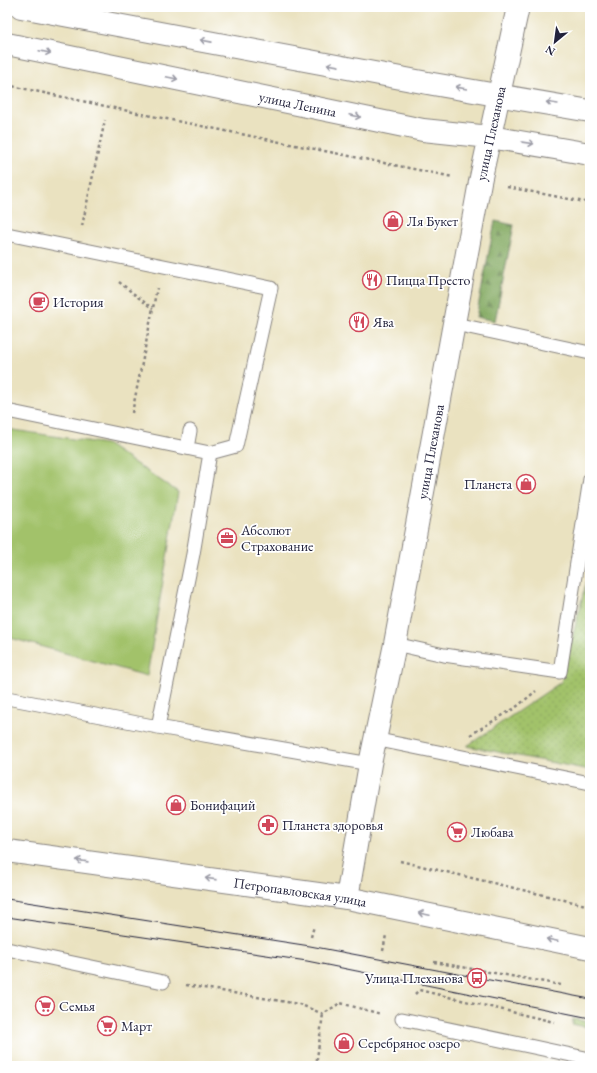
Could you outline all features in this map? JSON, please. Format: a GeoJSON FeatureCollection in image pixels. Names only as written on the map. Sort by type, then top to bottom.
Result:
{"type":"FeatureCollection","features":[{"type":"Feature","properties":{"kind":"main road"},"geometry":{"type":"LineString","coordinates":[[21,7],[590,111]]}},
{"type":"Feature","properties":{"kind":"main road","name":"улица Плеханова"},"geometry":{"type":"LineString","coordinates":[[347,898],[374,739],[395,644],[490,137],[518,7]]}},
{"type":"Feature","properties":{"kind":"main road","name":"улица Ленина"},"geometry":{"type":"LineString","coordinates":[[7,44],[423,130],[490,137],[590,154]]}},
{"type":"Feature","properties":{"kind":"main road","name":"Петропавловская улица"},"geometry":{"type":"LineString","coordinates":[[7,851],[347,898],[590,948]]}},
{"type":"Feature","properties":{"kind":"lane"},"geometry":{"type":"LineString","coordinates":[[7,234],[271,288],[236,446],[210,453],[7,411]]}},
{"type":"Feature","properties":{"kind":"lane"},"geometry":{"type":"LineString","coordinates":[[455,324],[590,353]]}},
{"type":"Feature","properties":{"kind":"lane"},"geometry":{"type":"LineString","coordinates":[[186,448],[190,431]]}},
{"type":"Feature","properties":{"kind":"lane"},"geometry":{"type":"LineString","coordinates":[[158,727],[193,554],[210,453]]}},
{"type":"Feature","properties":{"kind":"lane"},"geometry":{"type":"LineString","coordinates":[[395,644],[444,655],[560,672],[590,480]]}},
{"type":"Feature","properties":{"kind":"lane"},"geometry":{"type":"LineString","coordinates":[[7,698],[158,727],[370,764]]}},
{"type":"Feature","properties":{"kind":"lane"},"geometry":{"type":"LineString","coordinates":[[374,739],[590,783]]}},
{"type":"Feature","properties":{"kind":"lane"},"geometry":{"type":"LineString","coordinates":[[7,949],[163,982]]}},
{"type":"Feature","properties":{"kind":"lane"},"geometry":{"type":"LineString","coordinates":[[402,1019],[590,1059]]}},
{"type":"Feature","properties":{"kind":"path"},"geometry":{"type":"LineString","coordinates":[[7,85],[146,115],[447,175]]}},
{"type":"Feature","properties":{"kind":"path"},"geometry":{"type":"LineString","coordinates":[[77,248],[105,120]]}},
{"type":"Feature","properties":{"kind":"path"},"geometry":{"type":"LineString","coordinates":[[511,188],[590,203]]}},
{"type":"Feature","properties":{"kind":"path"},"geometry":{"type":"LineString","coordinates":[[128,435],[161,266]]}},
{"type":"Feature","properties":{"kind":"path"},"geometry":{"type":"LineString","coordinates":[[118,281],[153,309]]}},
{"type":"Feature","properties":{"kind":"path"},"geometry":{"type":"LineString","coordinates":[[439,753],[515,708],[560,672]]}},
{"type":"Feature","properties":{"kind":"path"},"geometry":{"type":"LineString","coordinates":[[400,861],[590,906]]}},
{"type":"Feature","properties":{"kind":"path"},"geometry":{"type":"LineString","coordinates":[[311,937],[314,926]]}},
{"type":"Feature","properties":{"kind":"path"},"geometry":{"type":"LineString","coordinates":[[383,950],[386,935]]}},
{"type":"Feature","properties":{"kind":"path"},"geometry":{"type":"LineString","coordinates":[[434,962],[560,984]]}},
{"type":"Feature","properties":{"kind":"path"},"geometry":{"type":"LineString","coordinates":[[163,982],[299,1004],[323,1014]]}},
{"type":"Feature","properties":{"kind":"path"},"geometry":{"type":"LineString","coordinates":[[415,994],[419,990],[554,1022]]}},
{"type":"Feature","properties":{"kind":"path"},"geometry":{"type":"LineString","coordinates":[[316,1066],[323,1014],[340,1003],[402,1019]]}},
{"type":"Feature","properties":{"kind":"green space"},"geometry":{"type":"Polygon","coordinates":[[[495,221],[514,225],[495,321],[476,317],[495,221]]]}},
{"type":"Feature","properties":{"kind":"green space"},"geometry":{"type":"Polygon","coordinates":[[[7,429],[106,444],[178,492],[147,676],[7,637],[7,429]]]}},
{"type":"Feature","properties":{"kind":"green space"},"geometry":{"type":"Polygon","coordinates":[[[590,567],[590,770],[467,746],[561,682],[590,567]]]}},
{"type":"Feature","properties":{"kind":"green space"},"geometry":{"type":"Polygon","coordinates":[[[573,1019],[590,1022],[590,1028],[572,1024],[573,1019]]]}},
{"type":"Feature","properties":{"kind":"tram line"},"geometry":{"type":"LineString","coordinates":[[7,899],[310,946],[590,999]]}},
{"type":"Feature","properties":{"kind":"tram line"},"geometry":{"type":"LineString","coordinates":[[7,917],[307,961],[590,1018]]}},
{"type":"Feature","properties":{"kind":"place","name":"Ля Букет"},"geometry":{"type":"Point","coordinates":[393,221]}},
{"type":"Feature","properties":{"kind":"place","name":"Пицца Престо"},"geometry":{"type":"Point","coordinates":[372,280]}},
{"type":"Feature","properties":{"kind":"place","name":"История"},"geometry":{"type":"Point","coordinates":[39,302]}},
{"type":"Feature","properties":{"kind":"place","name":"Ява"},"geometry":{"type":"Point","coordinates":[359,322]}},
{"type":"Feature","properties":{"kind":"place","name":"Планета"},"geometry":{"type":"Point","coordinates":[526,484]}},
{"type":"Feature","properties":{"kind":"place","name":"Абсолют Страхование"},"geometry":{"type":"Point","coordinates":[227,538]}},
{"type":"Feature","properties":{"kind":"place","name":"Бонифаций"},"geometry":{"type":"Point","coordinates":[176,805]}},
{"type":"Feature","properties":{"kind":"place","name":"Планета здоровья"},"geometry":{"type":"Point","coordinates":[268,825]}},
{"type":"Feature","properties":{"kind":"place","name":"Любава"},"geometry":{"type":"Point","coordinates":[457,832]}},
{"type":"Feature","properties":{"kind":"place","name":"Улица Плеханова"},"geometry":{"type":"Point","coordinates":[477,978]}},
{"type":"Feature","properties":{"kind":"place","name":"Семья"},"geometry":{"type":"Point","coordinates":[45,1006]}},
{"type":"Feature","properties":{"kind":"place","name":"Март"},"geometry":{"type":"Point","coordinates":[107,1026]}},
{"type":"Feature","properties":{"kind":"place","name":"Серебряное озеро"},"geometry":{"type":"Point","coordinates":[344,1043]}}]}
